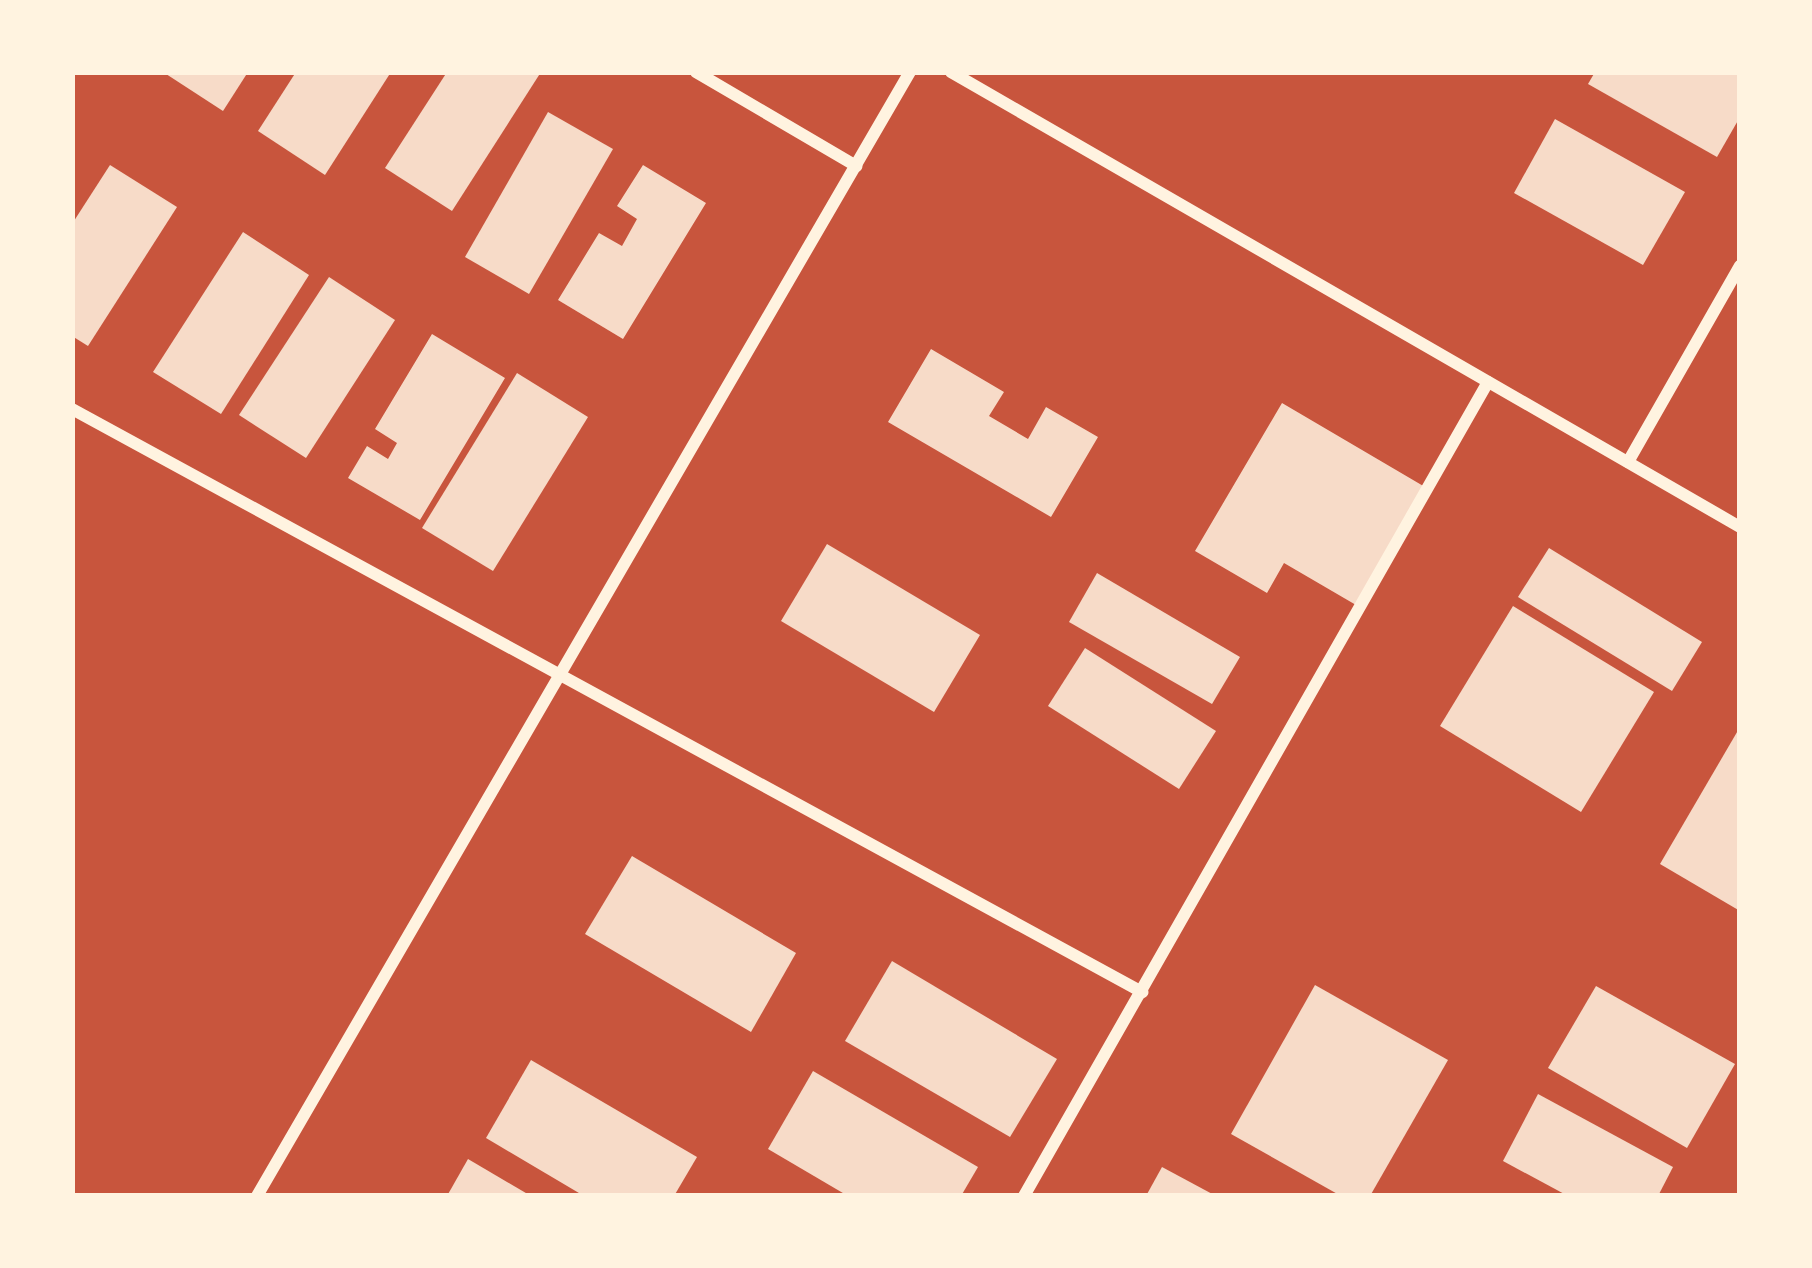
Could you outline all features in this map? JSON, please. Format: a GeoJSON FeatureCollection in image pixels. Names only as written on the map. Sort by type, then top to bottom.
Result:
{"type":"FeatureCollection","features":[{"type":"Feature","properties":{"kind":"street"},"geometry":{"type":"LineString","coordinates":[[696,72],[856,166]]}},
{"type":"Feature","properties":{"kind":"street"},"geometry":{"type":"LineString","coordinates":[[257,1196],[910,72]]}},
{"type":"Feature","properties":{"kind":"street"},"geometry":{"type":"LineString","coordinates":[[951,72],[1740,527]]}},
{"type":"Feature","properties":{"kind":"street"},"geometry":{"type":"LineString","coordinates":[[1628,462],[1740,266]]}},
{"type":"Feature","properties":{"kind":"street"},"geometry":{"type":"LineString","coordinates":[[1024,1196],[1489,382]]}},
{"type":"Feature","properties":{"kind":"street"},"geometry":{"type":"LineString","coordinates":[[72,409],[1142,992]]}},
{"type":"Feature","properties":{"kind":"building"},"geometry":{"type":"Polygon","coordinates":[[[163,72],[248,72],[223,111],[163,72]]]}},
{"type":"Feature","properties":{"kind":"building"},"geometry":{"type":"Polygon","coordinates":[[[296,72],[391,72],[325,175],[258,131],[296,72]]]}},
{"type":"Feature","properties":{"kind":"building"},"geometry":{"type":"Polygon","coordinates":[[[447,72],[541,72],[452,211],[385,168],[447,72]]]}},
{"type":"Feature","properties":{"kind":"building"},"geometry":{"type":"Polygon","coordinates":[[[1595,72],[1740,72],[1740,117],[1717,157],[1588,84],[1595,72]]]}},
{"type":"Feature","properties":{"kind":"building"},"geometry":{"type":"Polygon","coordinates":[[[548,112],[613,149],[529,294],[465,257],[548,112]]]}},
{"type":"Feature","properties":{"kind":"building"},"geometry":{"type":"Polygon","coordinates":[[[1555,119],[1685,192],[1643,265],[1514,193],[1555,119]]]}},
{"type":"Feature","properties":{"kind":"building"},"geometry":{"type":"Polygon","coordinates":[[[110,165],[177,207],[88,346],[72,336],[72,224],[110,165]]]}},
{"type":"Feature","properties":{"kind":"building"},"geometry":{"type":"Polygon","coordinates":[[[643,165],[706,203],[623,339],[558,300],[599,233],[622,246],[637,219],[617,206],[643,165]]]}},
{"type":"Feature","properties":{"kind":"building"},"geometry":{"type":"Polygon","coordinates":[[[243,232],[309,275],[221,414],[153,372],[243,232]]]}},
{"type":"Feature","properties":{"kind":"building"},"geometry":{"type":"Polygon","coordinates":[[[329,277],[395,320],[306,458],[239,415],[329,277]]]}},
{"type":"Feature","properties":{"kind":"building"},"geometry":{"type":"Polygon","coordinates":[[[432,334],[505,378],[420,520],[348,478],[367,446],[388,459],[397,443],[375,429],[432,334]]]}},
{"type":"Feature","properties":{"kind":"building"},"geometry":{"type":"Polygon","coordinates":[[[931,349],[1004,392],[989,416],[1028,439],[1046,407],[1098,437],[1051,517],[888,422],[931,349]]]}},
{"type":"Feature","properties":{"kind":"building"},"geometry":{"type":"Polygon","coordinates":[[[517,373],[588,417],[493,571],[422,528],[517,373]]]}},
{"type":"Feature","properties":{"kind":"building"},"geometry":{"type":"Polygon","coordinates":[[[1282,403],[1425,487],[1356,605],[1284,563],[1267,593],[1195,551],[1282,403]]]}},
{"type":"Feature","properties":{"kind":"building"},"geometry":{"type":"Polygon","coordinates":[[[827,544],[980,635],[934,712],[781,621],[827,544]]]}},
{"type":"Feature","properties":{"kind":"building"},"geometry":{"type":"Polygon","coordinates":[[[1549,548],[1702,642],[1672,691],[1518,597],[1549,548]]]}},
{"type":"Feature","properties":{"kind":"building"},"geometry":{"type":"Polygon","coordinates":[[[1097,573],[1240,657],[1212,704],[1069,622],[1097,573]]]}},
{"type":"Feature","properties":{"kind":"building"},"geometry":{"type":"Polygon","coordinates":[[[1513,606],[1654,692],[1581,812],[1440,726],[1513,606]]]}},
{"type":"Feature","properties":{"kind":"building"},"geometry":{"type":"Polygon","coordinates":[[[1085,648],[1216,731],[1179,789],[1048,706],[1085,648]]]}},
{"type":"Feature","properties":{"kind":"building"},"geometry":{"type":"Polygon","coordinates":[[[1740,727],[1740,911],[1660,864],[1740,727]]]}},
{"type":"Feature","properties":{"kind":"building"},"geometry":{"type":"Polygon","coordinates":[[[632,856],[796,953],[751,1032],[585,934],[632,856]]]}},
{"type":"Feature","properties":{"kind":"building"},"geometry":{"type":"Polygon","coordinates":[[[892,961],[1057,1059],[1010,1137],[845,1041],[892,961]]]}},
{"type":"Feature","properties":{"kind":"building"},"geometry":{"type":"Polygon","coordinates":[[[1315,985],[1448,1060],[1370,1196],[1341,1196],[1231,1134],[1315,985]]]}},
{"type":"Feature","properties":{"kind":"building"},"geometry":{"type":"Polygon","coordinates":[[[1596,986],[1735,1064],[1687,1148],[1548,1068],[1596,986]]]}},
{"type":"Feature","properties":{"kind":"building"},"geometry":{"type":"Polygon","coordinates":[[[531,1060],[697,1157],[674,1196],[584,1196],[486,1138],[531,1060]]]}},
{"type":"Feature","properties":{"kind":"building"},"geometry":{"type":"Polygon","coordinates":[[[813,1071],[978,1167],[961,1196],[848,1196],[768,1149],[813,1071]]]}},
{"type":"Feature","properties":{"kind":"building"},"geometry":{"type":"Polygon","coordinates":[[[1538,1094],[1673,1167],[1658,1196],[1568,1196],[1503,1161],[1538,1094]]]}},
{"type":"Feature","properties":{"kind":"building"},"geometry":{"type":"Polygon","coordinates":[[[468,1159],[531,1196],[447,1196],[468,1159]]]}},
{"type":"Feature","properties":{"kind":"building"},"geometry":{"type":"Polygon","coordinates":[[[1162,1167],[1216,1196],[1146,1196],[1162,1167]]]}}]}
